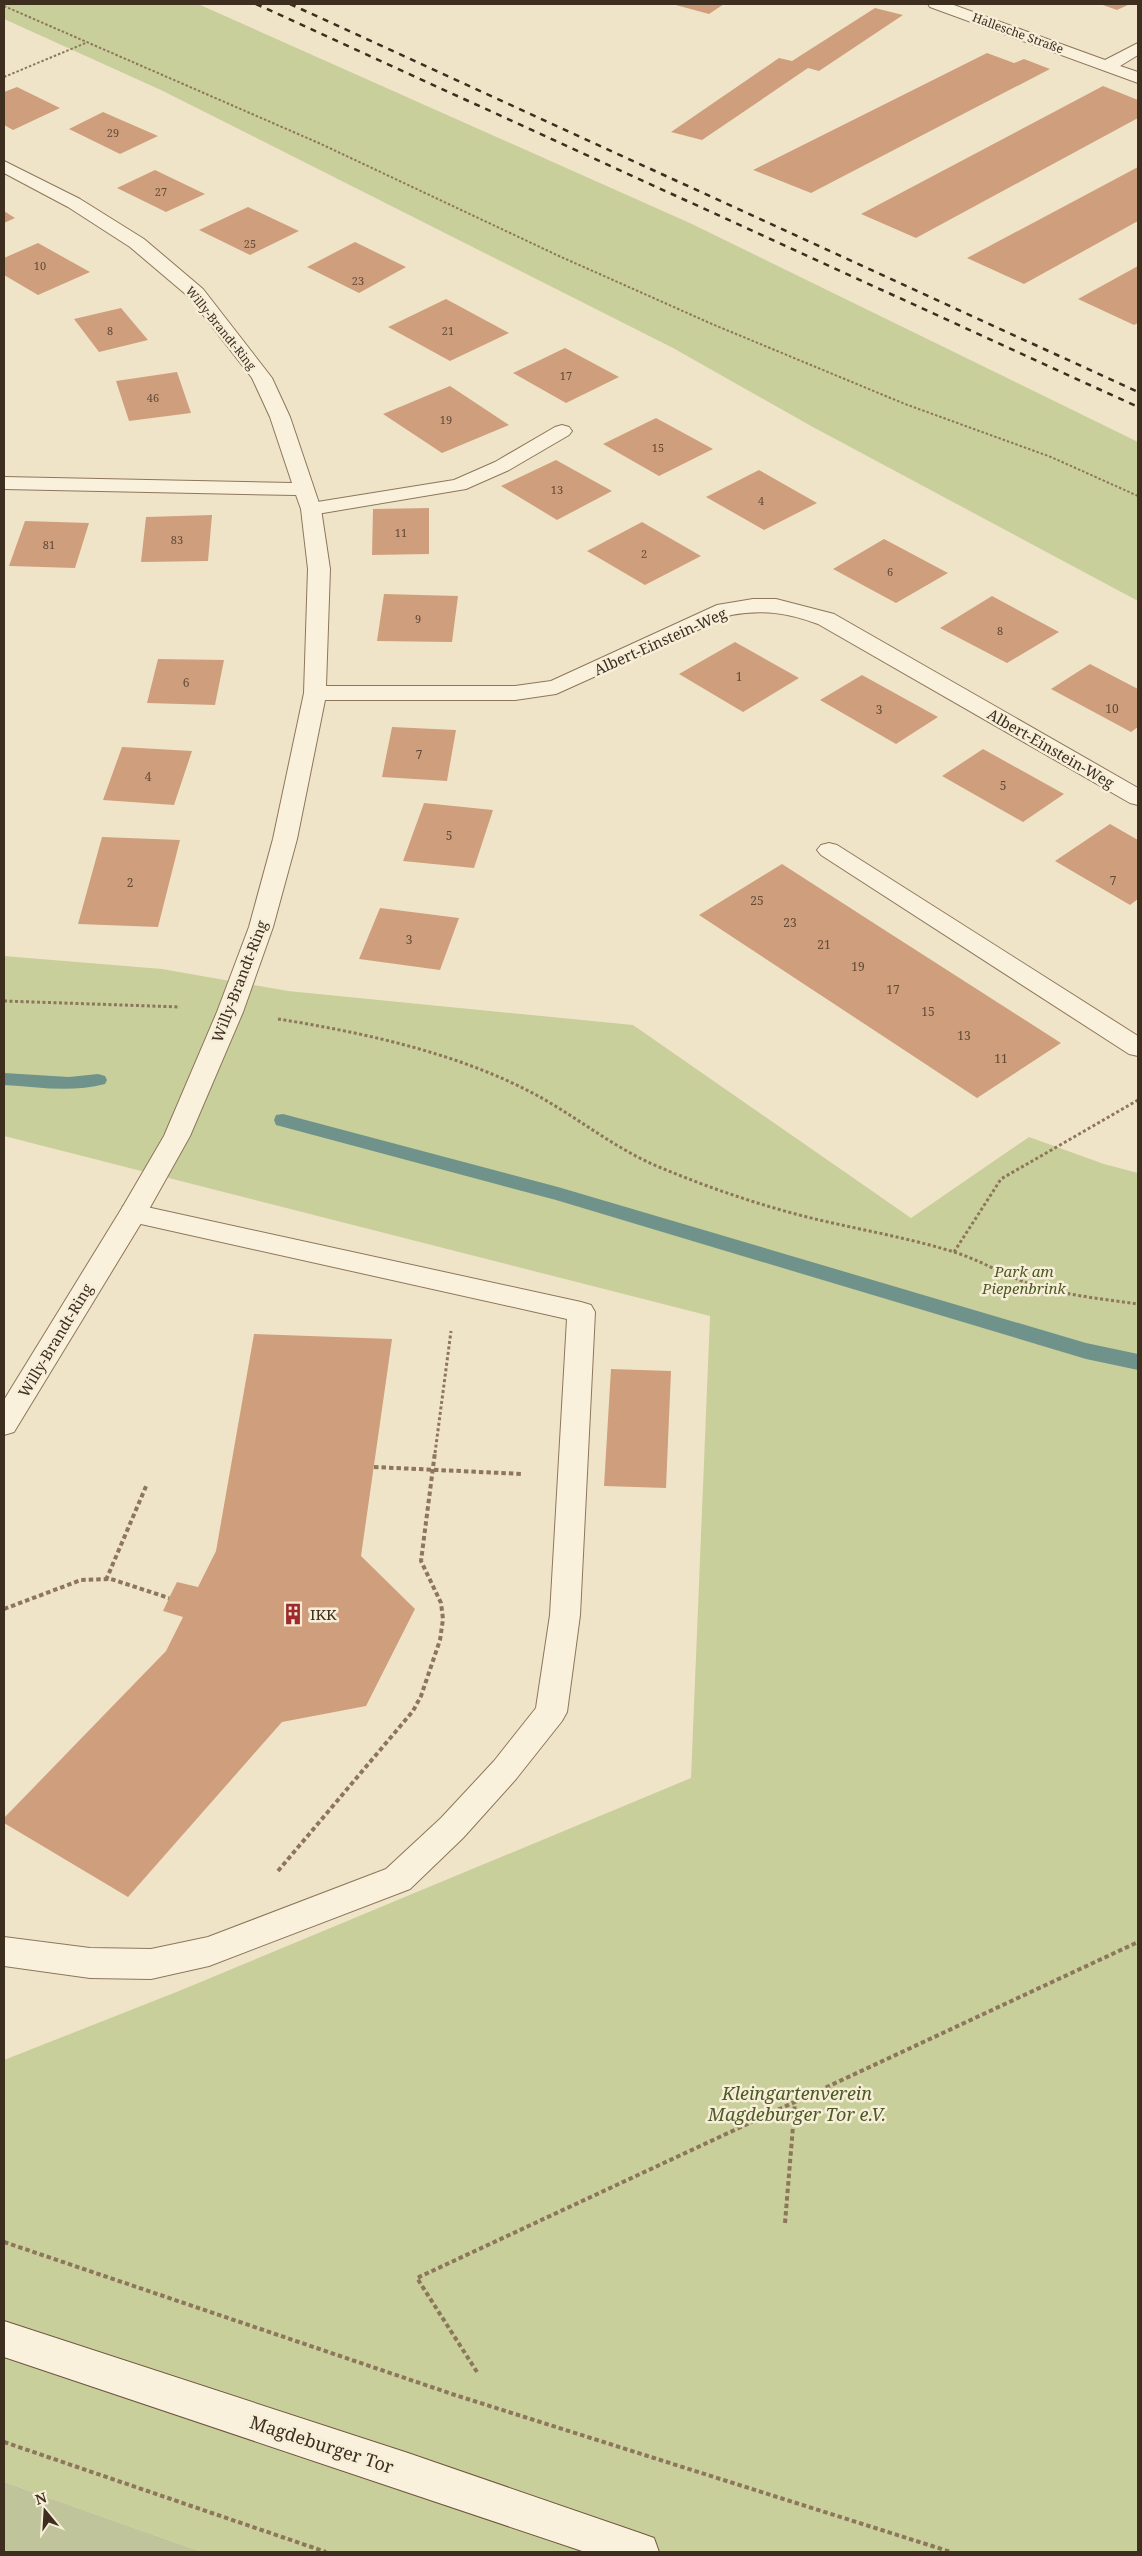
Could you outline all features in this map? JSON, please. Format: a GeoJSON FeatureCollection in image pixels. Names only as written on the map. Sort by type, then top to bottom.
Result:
{"type":"FeatureCollection","features":[{"type":"Feature","properties":{"kind":"street","name":"Hallesche Straße"},"geometry":{"type":"LineString","coordinates":[[936,4],[1138,78]]}},
{"type":"Feature","properties":{"kind":"street"},"geometry":{"type":"LineString","coordinates":[[1103,64],[1138,48]]}},
{"type":"Feature","properties":{"kind":"street","name":"Willy-Brandt-Ring"},"geometry":{"type":"LineString","coordinates":[[4,166],[74,203],[137,243],[196,293],[239,346],[262,378],[280,418],[307,499],[318,569],[315,693],[285,839],[261,927],[230,1012],[176,1136],[133,1213],[4,1424]]}},
{"type":"Feature","properties":{"kind":"street"},"geometry":{"type":"LineString","coordinates":[[4,484],[307,499],[459,485],[502,466],[562,431]]}},
{"type":"Feature","properties":{"kind":"street","name":"Albert-Einstein-Weg"},"geometry":{"type":"LineString","coordinates":[[315,693],[515,693],[556,687],[725,610],[754,604],[788,605],[826,618],[1138,798]]}},
{"type":"Feature","properties":{"kind":"street"},"geometry":{"type":"LineString","coordinates":[[828,850],[1138,1048]]}},
{"type":"Feature","properties":{"kind":"street"},"geometry":{"type":"LineString","coordinates":[[4,1951],[90,1963],[151,1964],[209,1952],[398,1878],[452,1828],[504,1770],[551,1712],[565,1615],[581,1312],[133,1213]]}},
{"type":"Feature","properties":{"kind":"street","name":"Magdeburger Tor"},"geometry":{"type":"LineString","coordinates":[[4,2339],[408,2472],[640,2552]]}},
{"type":"Feature","properties":{"kind":"path"},"geometry":{"type":"LineString","coordinates":[[4,6],[321,144],[559,256],[712,324],[905,404],[1051,457],[1138,496]]}},
{"type":"Feature","properties":{"kind":"path"},"geometry":{"type":"LineString","coordinates":[[4,76],[88,42]]}},
{"type":"Feature","properties":{"kind":"path"},"geometry":{"type":"LineString","coordinates":[[4,1001],[150,1005],[230,1012],[342,1029],[423,1051],[474,1068],[540,1097],[614,1144],[657,1166],[715,1189],[804,1216],[954,1252],[1031,1284],[1086,1297],[1138,1304]]}},
{"type":"Feature","properties":{"kind":"path"},"geometry":{"type":"LineString","coordinates":[[954,1252],[1001,1179],[1138,1100]]}},
{"type":"Feature","properties":{"kind":"path"},"geometry":{"type":"LineString","coordinates":[[273,1876],[413,1711],[421,1696],[440,1640],[443,1619],[441,1604],[422,1561],[457,1284]]}},
{"type":"Feature","properties":{"kind":"path"},"geometry":{"type":"LineString","coordinates":[[374,1467],[572,1476]]}},
{"type":"Feature","properties":{"kind":"path"},"geometry":{"type":"LineString","coordinates":[[106,1580],[148,1484]]}},
{"type":"Feature","properties":{"kind":"path"},"geometry":{"type":"LineString","coordinates":[[4,1608],[82,1580],[111,1579],[169,1598]]}},
{"type":"Feature","properties":{"kind":"path"},"geometry":{"type":"LineString","coordinates":[[476,2372],[416,2278],[1138,1942]]}},
{"type":"Feature","properties":{"kind":"path"},"geometry":{"type":"LineString","coordinates":[[786,2223],[795,2102]]}},
{"type":"Feature","properties":{"kind":"path"},"geometry":{"type":"LineString","coordinates":[[4,2242],[455,2395],[951,2552]]}},
{"type":"Feature","properties":{"kind":"path"},"geometry":{"type":"LineString","coordinates":[[4,2442],[326,2552]]}},
{"type":"Feature","properties":{"kind":"green space"},"geometry":{"type":"Polygon","coordinates":[[[4,4],[198,4],[692,224],[1138,442],[1138,601],[811,426],[673,348],[163,91],[4,19],[4,4]]]}},
{"type":"Feature","properties":{"kind":"green space"},"geometry":{"type":"Polygon","coordinates":[[[4,956],[162,969],[288,991],[633,1025],[911,1218],[1029,1137],[1104,1164],[1138,1173],[1138,2552],[202,2552],[4,2482],[4,2060],[179,1991],[691,1778],[710,1316],[4,1136],[4,956]]]}},
{"type":"Feature","properties":{"kind":"green space"},"geometry":{"type":"Polygon","coordinates":[[[4,2482],[202,2552],[4,2552],[4,2482]]]}},
{"type":"Feature","properties":{"kind":"building"},"geometry":{"type":"Polygon","coordinates":[[[672,4],[724,4],[709,14],[672,4]]]}},
{"type":"Feature","properties":{"kind":"building"},"geometry":{"type":"Polygon","coordinates":[[[1100,4],[1130,4],[1117,10],[1100,4]]]}},
{"type":"Feature","properties":{"kind":"building"},"geometry":{"type":"Polygon","coordinates":[[[875,8],[903,15],[819,71],[808,68],[702,140],[671,132],[779,58],[792,61],[875,8]]]}},
{"type":"Feature","properties":{"kind":"building"},"geometry":{"type":"Polygon","coordinates":[[[987,53],[1014,63],[1024,59],[1050,69],[811,193],[753,170],[987,53]]]}},
{"type":"Feature","properties":{"kind":"building"},"geometry":{"type":"Polygon","coordinates":[[[1103,86],[1138,100],[1138,118],[916,238],[861,214],[1103,86]]]}},
{"type":"Feature","properties":{"kind":"building"},"geometry":{"type":"Polygon","coordinates":[[[17,87],[60,108],[13,130],[4,125],[4,92],[17,87]]]}},
{"type":"Feature","properties":{"kind":"building"},"geometry":{"type":"Polygon","coordinates":[[[103,112],[158,136],[120,154],[69,129],[103,112]]]}},
{"type":"Feature","properties":{"kind":"building"},"geometry":{"type":"Polygon","coordinates":[[[1138,167],[1138,221],[1024,284],[967,258],[1138,167]]]}},
{"type":"Feature","properties":{"kind":"building"},"geometry":{"type":"Polygon","coordinates":[[[155,170],[205,194],[166,212],[117,188],[155,170]]]}},
{"type":"Feature","properties":{"kind":"building"},"geometry":{"type":"Polygon","coordinates":[[[248,207],[299,231],[250,255],[199,230],[248,207]]]}},
{"type":"Feature","properties":{"kind":"building"},"geometry":{"type":"Polygon","coordinates":[[[4,211],[15,218],[4,223],[4,211]]]}},
{"type":"Feature","properties":{"kind":"building"},"geometry":{"type":"Polygon","coordinates":[[[355,242],[406,267],[359,293],[307,267],[355,242]]]}},
{"type":"Feature","properties":{"kind":"building"},"geometry":{"type":"Polygon","coordinates":[[[38,243],[90,272],[38,295],[4,275],[4,258],[38,243]]]}},
{"type":"Feature","properties":{"kind":"building"},"geometry":{"type":"Polygon","coordinates":[[[1138,266],[1138,323],[1134,325],[1078,299],[1138,266]]]}},
{"type":"Feature","properties":{"kind":"building"},"geometry":{"type":"Polygon","coordinates":[[[446,299],[509,333],[450,361],[388,327],[446,299]]]}},
{"type":"Feature","properties":{"kind":"building"},"geometry":{"type":"Polygon","coordinates":[[[121,308],[148,340],[99,352],[74,319],[121,308]]]}},
{"type":"Feature","properties":{"kind":"building"},"geometry":{"type":"Polygon","coordinates":[[[565,348],[619,377],[566,403],[513,373],[565,348]]]}},
{"type":"Feature","properties":{"kind":"building"},"geometry":{"type":"Polygon","coordinates":[[[177,372],[191,413],[129,421],[116,381],[177,372]]]}},
{"type":"Feature","properties":{"kind":"building"},"geometry":{"type":"Polygon","coordinates":[[[450,386],[509,425],[442,453],[383,414],[450,386]]]}},
{"type":"Feature","properties":{"kind":"building"},"geometry":{"type":"Polygon","coordinates":[[[656,418],[713,449],[659,476],[603,444],[656,418]]]}},
{"type":"Feature","properties":{"kind":"building"},"geometry":{"type":"Polygon","coordinates":[[[556,460],[612,491],[557,520],[501,486],[556,460]]]}},
{"type":"Feature","properties":{"kind":"building"},"geometry":{"type":"Polygon","coordinates":[[[759,470],[817,503],[764,530],[706,497],[759,470]]]}},
{"type":"Feature","properties":{"kind":"building"},"geometry":{"type":"Polygon","coordinates":[[[429,508],[429,554],[372,555],[373,509],[429,508]]]}},
{"type":"Feature","properties":{"kind":"building"},"geometry":{"type":"Polygon","coordinates":[[[212,515],[208,561],[141,562],[146,517],[212,515]]]}},
{"type":"Feature","properties":{"kind":"building"},"geometry":{"type":"Polygon","coordinates":[[[25,521],[89,523],[75,568],[9,566],[25,521]]]}},
{"type":"Feature","properties":{"kind":"building"},"geometry":{"type":"Polygon","coordinates":[[[642,522],[701,556],[645,585],[587,551],[642,522]]]}},
{"type":"Feature","properties":{"kind":"building"},"geometry":{"type":"Polygon","coordinates":[[[884,539],[948,573],[896,603],[833,569],[884,539]]]}},
{"type":"Feature","properties":{"kind":"building"},"geometry":{"type":"Polygon","coordinates":[[[384,594],[458,596],[452,642],[377,641],[384,594]]]}},
{"type":"Feature","properties":{"kind":"building"},"geometry":{"type":"Polygon","coordinates":[[[992,596],[1059,632],[1007,663],[940,628],[992,596]]]}},
{"type":"Feature","properties":{"kind":"building"},"geometry":{"type":"Polygon","coordinates":[[[735,642],[799,678],[743,712],[679,674],[735,642]]]}},
{"type":"Feature","properties":{"kind":"building"},"geometry":{"type":"Polygon","coordinates":[[[158,659],[224,660],[215,705],[147,703],[158,659]]]}},
{"type":"Feature","properties":{"kind":"building"},"geometry":{"type":"Polygon","coordinates":[[[1090,664],[1138,689],[1138,727],[1131,732],[1051,689],[1090,664]]]}},
{"type":"Feature","properties":{"kind":"building"},"geometry":{"type":"Polygon","coordinates":[[[862,675],[938,717],[896,744],[820,700],[862,675]]]}},
{"type":"Feature","properties":{"kind":"building"},"geometry":{"type":"Polygon","coordinates":[[[392,727],[456,730],[447,781],[382,777],[392,727]]]}},
{"type":"Feature","properties":{"kind":"building"},"geometry":{"type":"Polygon","coordinates":[[[122,747],[192,751],[174,805],[103,800],[122,747]]]}},
{"type":"Feature","properties":{"kind":"building"},"geometry":{"type":"Polygon","coordinates":[[[983,749],[1064,794],[1023,822],[942,776],[983,749]]]}},
{"type":"Feature","properties":{"kind":"building"},"geometry":{"type":"Polygon","coordinates":[[[424,803],[493,810],[474,868],[403,861],[424,803]]]}},
{"type":"Feature","properties":{"kind":"building"},"geometry":{"type":"Polygon","coordinates":[[[1110,824],[1138,840],[1138,899],[1130,905],[1055,861],[1110,824]]]}},
{"type":"Feature","properties":{"kind":"building"},"geometry":{"type":"Polygon","coordinates":[[[102,837],[180,840],[158,927],[78,924],[102,837]]]}},
{"type":"Feature","properties":{"kind":"building"},"geometry":{"type":"Polygon","coordinates":[[[782,864],[1061,1043],[977,1098],[699,915],[782,864]]]}},
{"type":"Feature","properties":{"kind":"building"},"geometry":{"type":"Polygon","coordinates":[[[380,908],[459,918],[440,970],[359,959],[380,908]]]}},
{"type":"Feature","properties":{"kind":"building","name":"IKK"},"geometry":{"type":"Polygon","coordinates":[[[254,1334],[392,1339],[361,1556],[415,1609],[366,1706],[282,1722],[128,1897],[4,1823],[4,1818],[166,1651],[183,1617],[163,1611],[177,1582],[198,1587],[216,1551],[254,1334]]]}},
{"type":"Feature","properties":{"kind":"building"},"geometry":{"type":"Polygon","coordinates":[[[611,1369],[671,1371],[666,1488],[604,1486],[611,1369]]]}},
{"type":"Feature","properties":{"kind":"waterway"},"geometry":{"type":"LineString","coordinates":[[4,1079],[69,1083],[98,1080]]}},
{"type":"Feature","properties":{"kind":"waterway"},"geometry":{"type":"LineString","coordinates":[[283,1120],[558,1194],[1086,1351],[1138,1362]]}},
{"type":"Feature","properties":{"kind":"railway"},"geometry":{"type":"LineString","coordinates":[[256,4],[1138,407]]}},
{"type":"Feature","properties":{"kind":"railway"},"geometry":{"type":"LineString","coordinates":[[290,4],[1138,392]]}},
{"type":"Feature","properties":{"kind":"place","name":"IKK"},"geometry":{"type":"Point","coordinates":[293,1614]}},
{"type":"Feature","properties":{"kind":"park label","name":"Park am Piepenbrink"},"geometry":{"type":"Point","coordinates":[1024,1280]}},
{"type":"Feature","properties":{"kind":"park label","name":"Kleingartenverein Magdeburger Tor e.V."},"geometry":{"type":"Point","coordinates":[797,2103]}}]}
